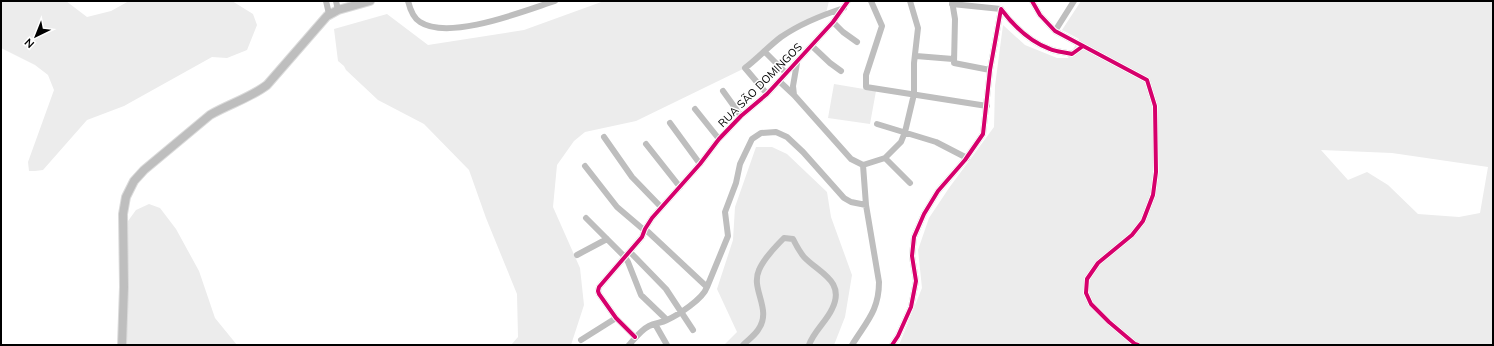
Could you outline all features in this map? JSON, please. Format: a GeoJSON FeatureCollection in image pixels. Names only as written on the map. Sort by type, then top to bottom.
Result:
{"type":"FeatureCollection","features":[{"type":"Feature","properties":{"kind":"main road"},"geometry":{"type":"LineString","coordinates":[[122,345],[124,287],[123,214],[126,197],[131,186],[144,170],[201,122],[219,110],[256,93],[267,85],[328,15],[338,10],[370,1]]}},
{"type":"Feature","properties":{"kind":"street"},"geometry":{"type":"LineString","coordinates":[[326,1],[328,15]]}},
{"type":"Feature","properties":{"kind":"street"},"geometry":{"type":"LineString","coordinates":[[336,1],[338,10]]}},
{"type":"Feature","properties":{"kind":"street"},"geometry":{"type":"LineString","coordinates":[[408,1],[412,14],[419,22],[427,26],[447,28],[484,24],[555,1]]}},
{"type":"Feature","properties":{"kind":"street","name":"RUA SÃO DOMINGOS"},"geometry":{"type":"LineString","coordinates":[[616,318],[599,294],[598,289],[642,237],[644,230],[661,207],[700,164],[719,139],[741,116],[767,94],[812,46],[833,22],[848,1]]}},
{"type":"Feature","properties":{"kind":"street"},"geometry":{"type":"LineString","coordinates":[[871,1],[882,26],[866,75],[866,86],[987,106]]}},
{"type":"Feature","properties":{"kind":"street"},"geometry":{"type":"LineString","coordinates":[[779,81],[851,159],[863,165],[885,158],[901,142],[914,94],[914,64],[918,28],[910,1]]}},
{"type":"Feature","properties":{"kind":"street"},"geometry":{"type":"LineString","coordinates":[[1032,1],[1040,15],[1055,31],[1147,80],[1155,106],[1156,172],[1153,194],[1143,221],[1132,236],[1098,263],[1087,279],[1086,293],[1091,304],[1109,322],[1138,345]]}},
{"type":"Feature","properties":{"kind":"street"},"geometry":{"type":"LineString","coordinates":[[1055,31],[1074,1]]}},
{"type":"Feature","properties":{"kind":"street"},"geometry":{"type":"LineString","coordinates":[[990,70],[954,63],[955,19],[952,3],[1001,8],[1030,38],[1050,50],[1072,54],[1083,46]]}},
{"type":"Feature","properties":{"kind":"street"},"geometry":{"type":"LineString","coordinates":[[767,94],[745,68],[780,38],[794,29],[826,13],[844,8]]}},
{"type":"Feature","properties":{"kind":"street"},"geometry":{"type":"LineString","coordinates":[[892,345],[898,336],[911,307],[916,281],[912,256],[914,237],[924,214],[938,191],[967,158],[983,134],[990,70],[1001,8]]}},
{"type":"Feature","properties":{"kind":"street"},"geometry":{"type":"LineString","coordinates":[[833,22],[843,32],[857,42]]}},
{"type":"Feature","properties":{"kind":"street"},"geometry":{"type":"LineString","coordinates":[[812,46],[841,71]]}},
{"type":"Feature","properties":{"kind":"street"},"geometry":{"type":"LineString","coordinates":[[765,52],[786,73]]}},
{"type":"Feature","properties":{"kind":"street"},"geometry":{"type":"LineString","coordinates":[[916,56],[953,59]]}},
{"type":"Feature","properties":{"kind":"street"},"geometry":{"type":"LineString","coordinates":[[794,96],[793,86],[797,62]]}},
{"type":"Feature","properties":{"kind":"street"},"geometry":{"type":"LineString","coordinates":[[724,90],[741,116]]}},
{"type":"Feature","properties":{"kind":"street"},"geometry":{"type":"LineString","coordinates":[[695,109],[719,139]]}},
{"type":"Feature","properties":{"kind":"street"},"geometry":{"type":"LineString","coordinates":[[670,123],[700,164]]}},
{"type":"Feature","properties":{"kind":"street"},"geometry":{"type":"LineString","coordinates":[[877,124],[936,142],[967,158]]}},
{"type":"Feature","properties":{"kind":"street"},"geometry":{"type":"LineString","coordinates":[[629,345],[643,330],[666,320],[704,294],[728,236],[725,212],[736,183],[740,164],[752,140],[761,133],[776,132],[787,137],[803,152],[844,198],[851,202],[866,205]]}},
{"type":"Feature","properties":{"kind":"street"},"geometry":{"type":"LineString","coordinates":[[604,137],[632,177],[661,207]]}},
{"type":"Feature","properties":{"kind":"street"},"geometry":{"type":"LineString","coordinates":[[646,144],[680,187]]}},
{"type":"Feature","properties":{"kind":"street"},"geometry":{"type":"LineString","coordinates":[[885,158],[910,183]]}},
{"type":"Feature","properties":{"kind":"street"},"geometry":{"type":"LineString","coordinates":[[852,345],[877,306],[879,294],[879,282],[866,205],[863,165]]}},
{"type":"Feature","properties":{"kind":"street"},"geometry":{"type":"LineString","coordinates":[[585,166],[616,207],[644,230],[707,287]]}},
{"type":"Feature","properties":{"kind":"street"},"geometry":{"type":"LineString","coordinates":[[586,218],[625,257],[641,295],[666,320]]}},
{"type":"Feature","properties":{"kind":"street"},"geometry":{"type":"LineString","coordinates":[[743,345],[758,330],[763,319],[764,312],[759,296],[757,281],[759,270],[775,247],[784,238],[793,239],[804,257],[831,280],[836,293],[833,308],[814,334],[809,345]]}},
{"type":"Feature","properties":{"kind":"street"},"geometry":{"type":"LineString","coordinates":[[576,255],[607,239]]}},
{"type":"Feature","properties":{"kind":"street"},"geometry":{"type":"LineString","coordinates":[[630,252],[666,289],[693,330]]}},
{"type":"Feature","properties":{"kind":"street"},"geometry":{"type":"LineString","coordinates":[[581,340],[616,318],[635,337]]}},
{"type":"Feature","properties":{"kind":"street"},"geometry":{"type":"LineString","coordinates":[[655,324],[667,345]]}},
{"type":"Feature","properties":{"kind":"shaded area"},"geometry":{"type":"Polygon","coordinates":[[[1,1],[66,1],[87,17],[111,11],[129,1],[232,1],[253,14],[257,25],[247,50],[227,58],[212,57],[124,106],[87,120],[43,170],[29,171],[28,162],[54,90],[48,75],[35,65],[1,48],[1,1]]]}},
{"type":"Feature","properties":{"kind":"shaded area"},"geometry":{"type":"Polygon","coordinates":[[[604,1],[829,1],[826,13],[794,29],[745,68],[636,121],[585,132],[574,141],[557,165],[553,207],[580,268],[584,305],[571,345],[511,345],[518,337],[517,294],[486,218],[469,170],[424,124],[378,100],[346,70],[338,61],[334,29],[387,14],[428,45],[524,30],[604,1]]]}},
{"type":"Feature","properties":{"kind":"shaded area"},"geometry":{"type":"Polygon","coordinates":[[[1081,1],[1493,1],[1493,345],[899,345],[922,288],[918,250],[929,218],[994,127],[995,86],[1003,25],[1025,45],[1057,58],[1068,58],[1079,39],[1062,30],[1081,1]],[[1321,150],[1348,180],[1367,172],[1388,185],[1418,214],[1459,217],[1480,213],[1488,167],[1392,153],[1321,150]]]}},
{"type":"Feature","properties":{"kind":"shaded area"},"geometry":{"type":"Polygon","coordinates":[[[834,84],[876,91],[870,124],[828,118],[834,84]]]}},
{"type":"Feature","properties":{"kind":"shaded area"},"geometry":{"type":"Polygon","coordinates":[[[756,147],[772,147],[787,154],[827,192],[831,217],[852,275],[845,317],[834,345],[724,345],[737,332],[717,289],[733,240],[735,207],[756,147]]]}},
{"type":"Feature","properties":{"kind":"shaded area"},"geometry":{"type":"Polygon","coordinates":[[[149,204],[160,208],[176,229],[199,271],[215,318],[237,345],[125,345],[128,273],[128,221],[136,210],[149,204]]]}},
{"type":"Feature","properties":{"kind":"cycle path"},"geometry":{"type":"LineString","coordinates":[[635,337],[616,318],[599,294],[599,287],[642,237],[652,218],[700,164],[719,139],[741,116],[767,94],[833,22],[848,1]]}},
{"type":"Feature","properties":{"kind":"cycle path"},"geometry":{"type":"LineString","coordinates":[[1032,1],[1040,15],[1055,31],[1147,80],[1155,106],[1156,172],[1153,195],[1143,221],[1132,235],[1098,263],[1087,279],[1086,293],[1091,304],[1109,322],[1138,345]]}},
{"type":"Feature","properties":{"kind":"cycle path"},"geometry":{"type":"LineString","coordinates":[[892,345],[898,336],[911,307],[916,281],[912,256],[914,237],[924,214],[938,191],[965,160],[983,134],[990,70],[1001,9],[1022,32],[1043,46],[1055,51],[1072,54],[1083,46]]}}]}
